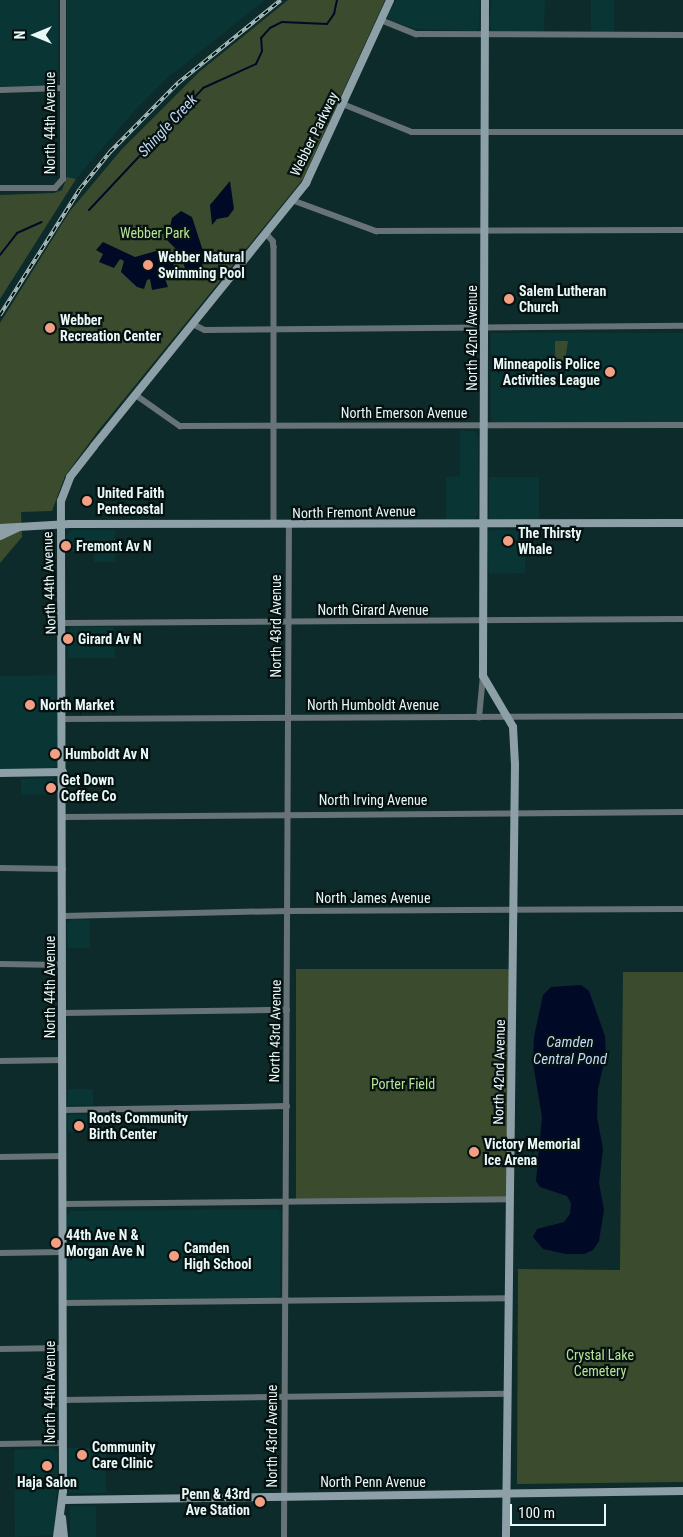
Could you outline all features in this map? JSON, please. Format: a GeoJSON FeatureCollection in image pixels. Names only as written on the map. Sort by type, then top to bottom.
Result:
{"type":"FeatureCollection","features":[{"type":"Feature","properties":{"kind":"street","name":"North 44th Avenue"},"geometry":{"type":"LineString","coordinates":[[0,188],[60,185],[63,179],[63,0]]}},
{"type":"Feature","properties":{"kind":"street","name":"Webber Parkway"},"geometry":{"type":"LineString","coordinates":[[70,477],[266,233],[312,171],[390,0]]}},
{"type":"Feature","properties":{"kind":"street","name":"North 42nd Avenue"},"geometry":{"type":"LineString","coordinates":[[479,718],[483,676],[485,0]]}},
{"type":"Feature","properties":{"kind":"street"},"geometry":{"type":"LineString","coordinates":[[381,20],[416,34],[683,35]]}},
{"type":"Feature","properties":{"kind":"street"},"geometry":{"type":"LineString","coordinates":[[0,90],[63,88]]}},
{"type":"Feature","properties":{"kind":"street"},"geometry":{"type":"LineString","coordinates":[[343,104],[412,132],[683,132]]}},
{"type":"Feature","properties":{"kind":"street"},"geometry":{"type":"LineString","coordinates":[[292,200],[376,231],[683,230]]}},
{"type":"Feature","properties":{"kind":"street"},"geometry":{"type":"LineString","coordinates":[[266,233],[274,241],[274,522]]}},
{"type":"Feature","properties":{"kind":"street"},"geometry":{"type":"LineString","coordinates":[[192,324],[205,330],[683,326]]}},
{"type":"Feature","properties":{"kind":"street","name":"North Emerson Avenue"},"geometry":{"type":"LineString","coordinates":[[136,395],[180,426],[683,425]]}},
{"type":"Feature","properties":{"kind":"street","name":"North 44th Avenue"},"geometry":{"type":"LineString","coordinates":[[62,1518],[64,1060],[62,965],[64,817],[63,624],[60,524],[61,501],[70,477]]}},
{"type":"Feature","properties":{"kind":"street","name":"North Fremont Avenue"},"geometry":{"type":"LineString","coordinates":[[0,532],[26,525],[60,524],[274,522],[289,526],[484,523],[683,523]]}},
{"type":"Feature","properties":{"kind":"street","name":"North 43rd Avenue"},"geometry":{"type":"LineString","coordinates":[[284,1537],[289,526]]}},
{"type":"Feature","properties":{"kind":"street","name":"North Girard Avenue"},"geometry":{"type":"LineString","coordinates":[[63,624],[683,619]]}},
{"type":"Feature","properties":{"kind":"street","name":"North 42nd Avenue"},"geometry":{"type":"LineString","coordinates":[[483,676],[489,692],[508,718],[514,736],[506,1537]]}},
{"type":"Feature","properties":{"kind":"street","name":"North Humboldt Avenue"},"geometry":{"type":"LineString","coordinates":[[63,720],[288,717],[508,718],[683,716]]}},
{"type":"Feature","properties":{"kind":"street"},"geometry":{"type":"LineString","coordinates":[[0,773],[63,772]]}},
{"type":"Feature","properties":{"kind":"street","name":"North Irving Avenue"},"geometry":{"type":"LineString","coordinates":[[64,817],[288,813],[683,812]]}},
{"type":"Feature","properties":{"kind":"street"},"geometry":{"type":"LineString","coordinates":[[0,868],[63,869]]}},
{"type":"Feature","properties":{"kind":"street","name":"North James Avenue"},"geometry":{"type":"LineString","coordinates":[[63,916],[288,911],[683,908]]}},
{"type":"Feature","properties":{"kind":"street"},"geometry":{"type":"LineString","coordinates":[[0,964],[62,965]]}},
{"type":"Feature","properties":{"kind":"street"},"geometry":{"type":"LineString","coordinates":[[62,1013],[287,1010]]}},
{"type":"Feature","properties":{"kind":"street"},"geometry":{"type":"LineString","coordinates":[[0,1060],[64,1060]]}},
{"type":"Feature","properties":{"kind":"street"},"geometry":{"type":"LineString","coordinates":[[63,1110],[287,1106]]}},
{"type":"Feature","properties":{"kind":"street"},"geometry":{"type":"LineString","coordinates":[[0,1157],[64,1156]]}},
{"type":"Feature","properties":{"kind":"street"},"geometry":{"type":"LineString","coordinates":[[63,1204],[510,1199]]}},
{"type":"Feature","properties":{"kind":"street"},"geometry":{"type":"LineString","coordinates":[[0,1253],[63,1252]]}},
{"type":"Feature","properties":{"kind":"street"},"geometry":{"type":"LineString","coordinates":[[63,1303],[508,1298]]}},
{"type":"Feature","properties":{"kind":"street"},"geometry":{"type":"LineString","coordinates":[[0,1349],[63,1348]]}},
{"type":"Feature","properties":{"kind":"street"},"geometry":{"type":"LineString","coordinates":[[63,1400],[508,1394]]}},
{"type":"Feature","properties":{"kind":"street"},"geometry":{"type":"LineString","coordinates":[[0,1444],[63,1443]]}},
{"type":"Feature","properties":{"kind":"street","name":"North Penn Avenue"},"geometry":{"type":"LineString","coordinates":[[62,1500],[284,1495],[683,1491]]}},
{"type":"Feature","properties":{"kind":"street"},"geometry":{"type":"LineString","coordinates":[[57,1537],[62,1518]]}},
{"type":"Feature","properties":{"kind":"street"},"geometry":{"type":"LineString","coordinates":[[62,1518],[64,1537]]}},
{"type":"Feature","properties":{"kind":"shaded area"},"geometry":{"type":"Polygon","coordinates":[[[0,0],[58,0],[58,86],[0,86],[0,0]]]}},
{"type":"Feature","properties":{"kind":"shaded area"},"geometry":{"type":"Polygon","coordinates":[[[67,0],[265,0],[167,78],[138,107],[76,179],[67,177],[67,0]]]}},
{"type":"Feature","properties":{"kind":"shaded area"},"geometry":{"type":"Polygon","coordinates":[[[397,0],[480,0],[479,28],[475,31],[415,29],[389,20],[387,16],[397,0]]]}},
{"type":"Feature","properties":{"kind":"shaded area"},"geometry":{"type":"Polygon","coordinates":[[[492,0],[545,0],[544,33],[493,34],[489,24],[492,0]]]}},
{"type":"Feature","properties":{"kind":"shaded area"},"geometry":{"type":"Polygon","coordinates":[[[591,0],[614,0],[614,32],[591,32],[591,0]]]}},
{"type":"Feature","properties":{"kind":"shaded area"},"geometry":{"type":"Polygon","coordinates":[[[491,333],[683,333],[683,422],[491,422],[491,333]]]}},
{"type":"Feature","properties":{"kind":"shaded area"},"geometry":{"type":"Polygon","coordinates":[[[460,431],[474,431],[478,435],[478,514],[475,519],[446,520],[446,477],[460,476],[460,431]]]}},
{"type":"Feature","properties":{"kind":"shaded area"},"geometry":{"type":"Polygon","coordinates":[[[489,477],[539,477],[539,520],[489,520],[489,477]]]}},
{"type":"Feature","properties":{"kind":"shaded area"},"geometry":{"type":"Polygon","coordinates":[[[72,530],[115,530],[115,562],[94,562],[94,552],[67,552],[65,536],[72,530]]]}},
{"type":"Feature","properties":{"kind":"shaded area"},"geometry":{"type":"Polygon","coordinates":[[[490,530],[525,530],[525,573],[489,574],[486,534],[490,530]]]}},
{"type":"Feature","properties":{"kind":"shaded area"},"geometry":{"type":"Polygon","coordinates":[[[72,626],[114,627],[115,658],[68,658],[67,630],[72,626]]]}},
{"type":"Feature","properties":{"kind":"shaded area"},"geometry":{"type":"Polygon","coordinates":[[[57,675],[57,766],[52,768],[0,769],[0,676],[57,675]]]}},
{"type":"Feature","properties":{"kind":"shaded area"},"geometry":{"type":"Polygon","coordinates":[[[52,778],[56,781],[57,794],[21,795],[21,779],[52,778]]]}},
{"type":"Feature","properties":{"kind":"shaded area"},"geometry":{"type":"Polygon","coordinates":[[[72,919],[90,920],[90,948],[68,948],[67,923],[72,919]]]}},
{"type":"Feature","properties":{"kind":"shaded area"},"geometry":{"type":"Polygon","coordinates":[[[68,1089],[93,1089],[93,1105],[68,1105],[68,1089]]]}},
{"type":"Feature","properties":{"kind":"shaded area"},"geometry":{"type":"Polygon","coordinates":[[[71,1114],[89,1115],[89,1131],[68,1132],[67,1118],[71,1114]]]}},
{"type":"Feature","properties":{"kind":"shaded area","name":"Camden High School"},"geometry":{"type":"Polygon","coordinates":[[[278,1209],[281,1214],[280,1294],[277,1298],[67,1300],[66,1216],[70,1211],[278,1209]]]}},
{"type":"Feature","properties":{"kind":"shaded area"},"geometry":{"type":"Polygon","coordinates":[[[52,1448],[58,1453],[55,1535],[15,1537],[14,1450],[52,1448]]]}},
{"type":"Feature","properties":{"kind":"shaded area"},"geometry":{"type":"Polygon","coordinates":[[[66,1448],[106,1448],[106,1493],[66,1493],[66,1448]]]}},
{"type":"Feature","properties":{"kind":"shaded area"},"geometry":{"type":"Polygon","coordinates":[[[70,1506],[96,1506],[96,1537],[70,1537],[70,1506]]]}},
{"type":"Feature","properties":{"kind":"green space","name":"Webber Park"},"geometry":{"type":"Polygon","coordinates":[[[288,0],[385,0],[303,179],[98,431],[65,476],[52,511],[21,512],[22,537],[0,563],[0,323],[70,211],[122,149],[199,72],[288,0]]]}},
{"type":"Feature","properties":{"kind":"green space"},"geometry":{"type":"Polygon","coordinates":[[[67,177],[76,179],[0,299],[0,195],[54,193],[62,190],[67,177]]]}},
{"type":"Feature","properties":{"kind":"green space"},"geometry":{"type":"Polygon","coordinates":[[[555,341],[568,341],[565,361],[555,361],[555,341]]]}},
{"type":"Feature","properties":{"kind":"green space","name":"Porter Field"},"geometry":{"type":"Polygon","coordinates":[[[296,969],[512,969],[512,1199],[296,1199],[296,969]]]}},
{"type":"Feature","properties":{"kind":"green space","name":"Crystal Lake Cemetery"},"geometry":{"type":"Polygon","coordinates":[[[623,972],[683,972],[683,1482],[517,1484],[518,1269],[620,1270],[623,972]]]}},
{"type":"Feature","properties":{"kind":"water"},"geometry":{"type":"Polygon","coordinates":[[[230,181],[234,209],[228,217],[217,219],[212,225],[210,205],[230,181]]]}},
{"type":"Feature","properties":{"kind":"water"},"geometry":{"type":"Polygon","coordinates":[[[181,211],[192,217],[203,251],[202,266],[192,278],[187,276],[181,254],[167,240],[172,218],[181,211]]]}},
{"type":"Feature","properties":{"kind":"water","name":"Webber Natural Swimming Pool"},"geometry":{"type":"Polygon","coordinates":[[[103,242],[135,257],[156,251],[159,257],[170,254],[177,275],[164,276],[168,287],[152,290],[150,279],[147,280],[144,289],[137,287],[121,272],[124,261],[120,259],[114,268],[99,262],[103,254],[96,250],[103,242]]]}},
{"type":"Feature","properties":{"kind":"water","name":"Camden Central Pond"},"geometry":{"type":"Polygon","coordinates":[[[581,985],[589,991],[605,1036],[606,1054],[598,1089],[597,1117],[603,1149],[599,1183],[604,1210],[599,1241],[593,1250],[584,1254],[566,1254],[543,1249],[533,1237],[537,1229],[564,1222],[570,1214],[571,1203],[567,1196],[540,1187],[536,1181],[542,1117],[533,1063],[534,1037],[543,995],[551,987],[581,985]]]}},
{"type":"Feature","properties":{"kind":"waterway","name":"Shingle Creek"},"geometry":{"type":"LineString","coordinates":[[89,210],[203,88],[256,64],[262,51],[261,38],[270,28],[282,22],[327,24],[334,14],[337,0]]}},
{"type":"Feature","properties":{"kind":"waterway","name":"Shingle Creek"},"geometry":{"type":"LineString","coordinates":[[0,255],[17,233],[42,222]]}},
{"type":"Feature","properties":{"kind":"railway"},"geometry":{"type":"LineString","coordinates":[[0,315],[80,189],[110,152],[178,83],[281,0]]}},
{"type":"Feature","properties":{"kind":"place","name":"Webber Natural Swimming Pool"},"geometry":{"type":"Point","coordinates":[148,265]}},
{"type":"Feature","properties":{"kind":"place","name":"Salem Lutheran Church"},"geometry":{"type":"Point","coordinates":[509,299]}},
{"type":"Feature","properties":{"kind":"place","name":"Webber Recreation Center"},"geometry":{"type":"Point","coordinates":[50,328]}},
{"type":"Feature","properties":{"kind":"place","name":"Minneapolis Police Activities League"},"geometry":{"type":"Point","coordinates":[610,372]}},
{"type":"Feature","properties":{"kind":"place","name":"United Faith Pentecostal"},"geometry":{"type":"Point","coordinates":[87,501]}},
{"type":"Feature","properties":{"kind":"place","name":"The Thirsty Whale"},"geometry":{"type":"Point","coordinates":[508,541]}},
{"type":"Feature","properties":{"kind":"place","name":"Fremont Av N"},"geometry":{"type":"Point","coordinates":[66,546]}},
{"type":"Feature","properties":{"kind":"place","name":"Girard Av N"},"geometry":{"type":"Point","coordinates":[68,639]}},
{"type":"Feature","properties":{"kind":"place","name":"North Market"},"geometry":{"type":"Point","coordinates":[30,705]}},
{"type":"Feature","properties":{"kind":"place","name":"Humboldt Av N"},"geometry":{"type":"Point","coordinates":[55,754]}},
{"type":"Feature","properties":{"kind":"place","name":"Get Down Coffee Co"},"geometry":{"type":"Point","coordinates":[51,788]}},
{"type":"Feature","properties":{"kind":"place","name":"Roots Community Birth Center"},"geometry":{"type":"Point","coordinates":[79,1126]}},
{"type":"Feature","properties":{"kind":"place","name":"Victory Memorial Ice Arena"},"geometry":{"type":"Point","coordinates":[474,1152]}},
{"type":"Feature","properties":{"kind":"place","name":"44th Ave N & Morgan Ave N"},"geometry":{"type":"Point","coordinates":[56,1243]}},
{"type":"Feature","properties":{"kind":"place","name":"Camden High School"},"geometry":{"type":"Point","coordinates":[174,1256]}},
{"type":"Feature","properties":{"kind":"place","name":"Community Care Clinic"},"geometry":{"type":"Point","coordinates":[82,1455]}},
{"type":"Feature","properties":{"kind":"place","name":"Haja Salon"},"geometry":{"type":"Point","coordinates":[47,1466]}},
{"type":"Feature","properties":{"kind":"place","name":"Penn & 43rd Ave Station"},"geometry":{"type":"Point","coordinates":[260,1502]}}]}
